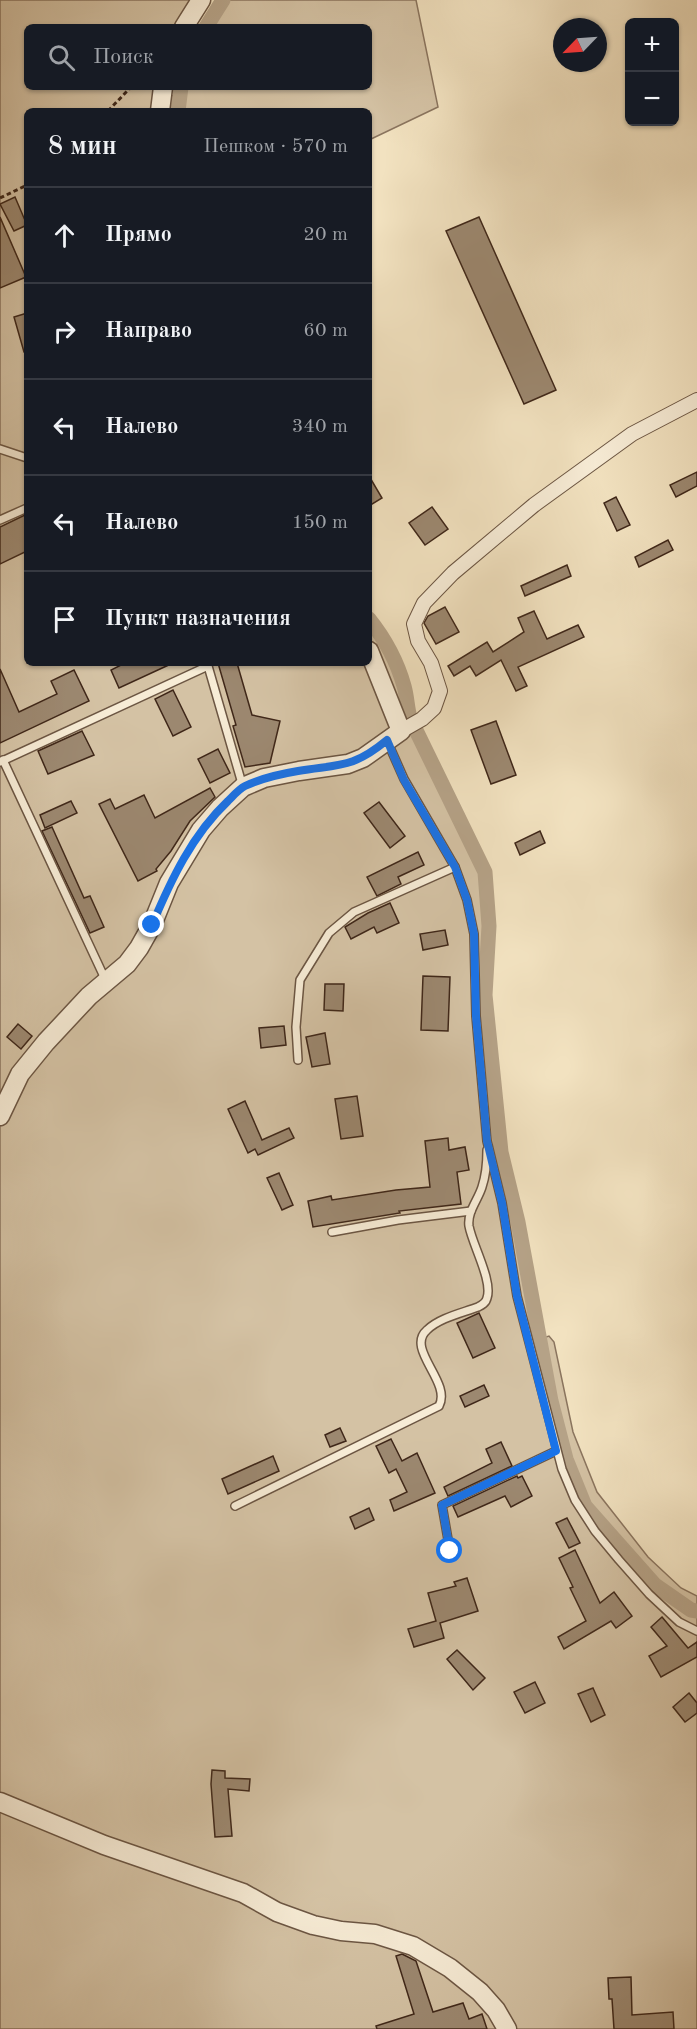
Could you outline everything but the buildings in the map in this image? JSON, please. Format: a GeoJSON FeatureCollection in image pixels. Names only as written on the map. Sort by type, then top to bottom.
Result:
{"type":"FeatureCollection","features":[{"type":"Feature","properties":{"kind":"street"},"geometry":{"type":"LineString","coordinates":[[186,24],[201,0]]}},
{"type":"Feature","properties":{"kind":"street"},"geometry":{"type":"LineString","coordinates":[[160,108],[163,90]]}},
{"type":"Feature","properties":{"kind":"street"},"geometry":{"type":"LineString","coordinates":[[0,1116],[20,1074],[46,1042],[82,1004],[127,964],[139,948],[152,925],[169,883],[201,830],[243,787],[264,778],[348,764],[363,758],[422,719],[434,708],[440,691],[430,663],[418,641],[414,624],[424,603],[453,573],[534,505],[632,434],[697,400]]}},
{"type":"Feature","properties":{"kind":"street"},"geometry":{"type":"LineString","coordinates":[[372,659],[399,733]]}},
{"type":"Feature","properties":{"kind":"street"},"geometry":{"type":"LineString","coordinates":[[0,1802],[104,1845],[243,1893],[277,1912],[313,1925],[375,1934],[413,1946],[450,1968],[480,1992],[496,2010],[507,2029]]}},
{"type":"Feature","properties":{"kind":"lane"},"geometry":{"type":"LineString","coordinates":[[0,449],[24,457]]}},
{"type":"Feature","properties":{"kind":"lane"},"geometry":{"type":"LineString","coordinates":[[0,519],[24,509]]}},
{"type":"Feature","properties":{"kind":"lane"},"geometry":{"type":"LineString","coordinates":[[107,982],[2,761],[203,666]]}},
{"type":"Feature","properties":{"kind":"lane"},"geometry":{"type":"LineString","coordinates":[[208,666],[243,787]]}},
{"type":"Feature","properties":{"kind":"lane"},"geometry":{"type":"LineString","coordinates":[[235,1506],[439,1406],[442,1400],[441,1392],[423,1354],[421,1338],[432,1326],[485,1303],[488,1296],[487,1284],[468,1222],[482,1189],[486,1170],[487,1141],[476,1016],[474,934],[467,900],[455,867],[404,780],[399,733]]}},
{"type":"Feature","properties":{"kind":"lane"},"geometry":{"type":"LineString","coordinates":[[298,1060],[296,1027],[300,980],[329,933],[354,912],[455,867]]}},
{"type":"Feature","properties":{"kind":"lane"},"geometry":{"type":"LineString","coordinates":[[487,1141],[502,1203],[517,1296],[556,1451],[575,1500],[595,1531],[649,1594],[679,1622],[697,1631]]}},
{"type":"Feature","properties":{"kind":"lane"},"geometry":{"type":"LineString","coordinates":[[332,1233],[398,1220],[471,1211]]}},
{"type":"Feature","properties":{"kind":"lane"},"geometry":{"type":"LineString","coordinates":[[450,1551],[442,1505],[556,1451]]}},
{"type":"Feature","properties":{"kind":"path"},"geometry":{"type":"LineString","coordinates":[[111,108],[128,90]]}},
{"type":"Feature","properties":{"kind":"path"},"geometry":{"type":"LineString","coordinates":[[0,198],[24,186]]}},
{"type":"Feature","properties":{"kind":"shaded area"},"geometry":{"type":"Polygon","coordinates":[[[0,0],[201,0],[186,24],[24,24],[24,90],[163,90],[162,95],[178,96],[180,90],[372,90],[372,24],[208,24],[223,0],[416,0],[438,107],[372,139],[372,108],[24,108],[24,666],[372,666],[372,623],[394,659],[404,686],[410,718],[485,872],[489,926],[485,995],[501,1152],[518,1222],[540,1339],[549,1336],[554,1342],[573,1432],[597,1492],[648,1557],[681,1588],[697,1596],[697,2029],[0,2029],[0,0]]]}},
{"type":"Feature","properties":{"kind":"waterway"},"geometry":{"type":"LineString","coordinates":[[208,24],[223,0]]}},
{"type":"Feature","properties":{"kind":"waterway"},"geometry":{"type":"LineString","coordinates":[[178,108],[181,90]]}},
{"type":"Feature","properties":{"kind":"waterway"},"geometry":{"type":"LineString","coordinates":[[372,623],[394,659],[404,686],[410,718],[485,872],[489,926],[485,995],[501,1152],[518,1222],[551,1401],[566,1459],[585,1506],[655,1585],[691,1610],[697,1611]]}},
{"type":"Feature","properties":{"kind":"route"},"geometry":{"type":"LineString","coordinates":[[152,925],[169,883],[201,830],[243,787],[264,778],[348,764],[363,758],[387,740],[404,780],[455,867],[467,900],[474,934],[476,1016],[487,1141],[502,1203],[517,1296],[556,1451],[442,1505],[450,1551]]}}]}
